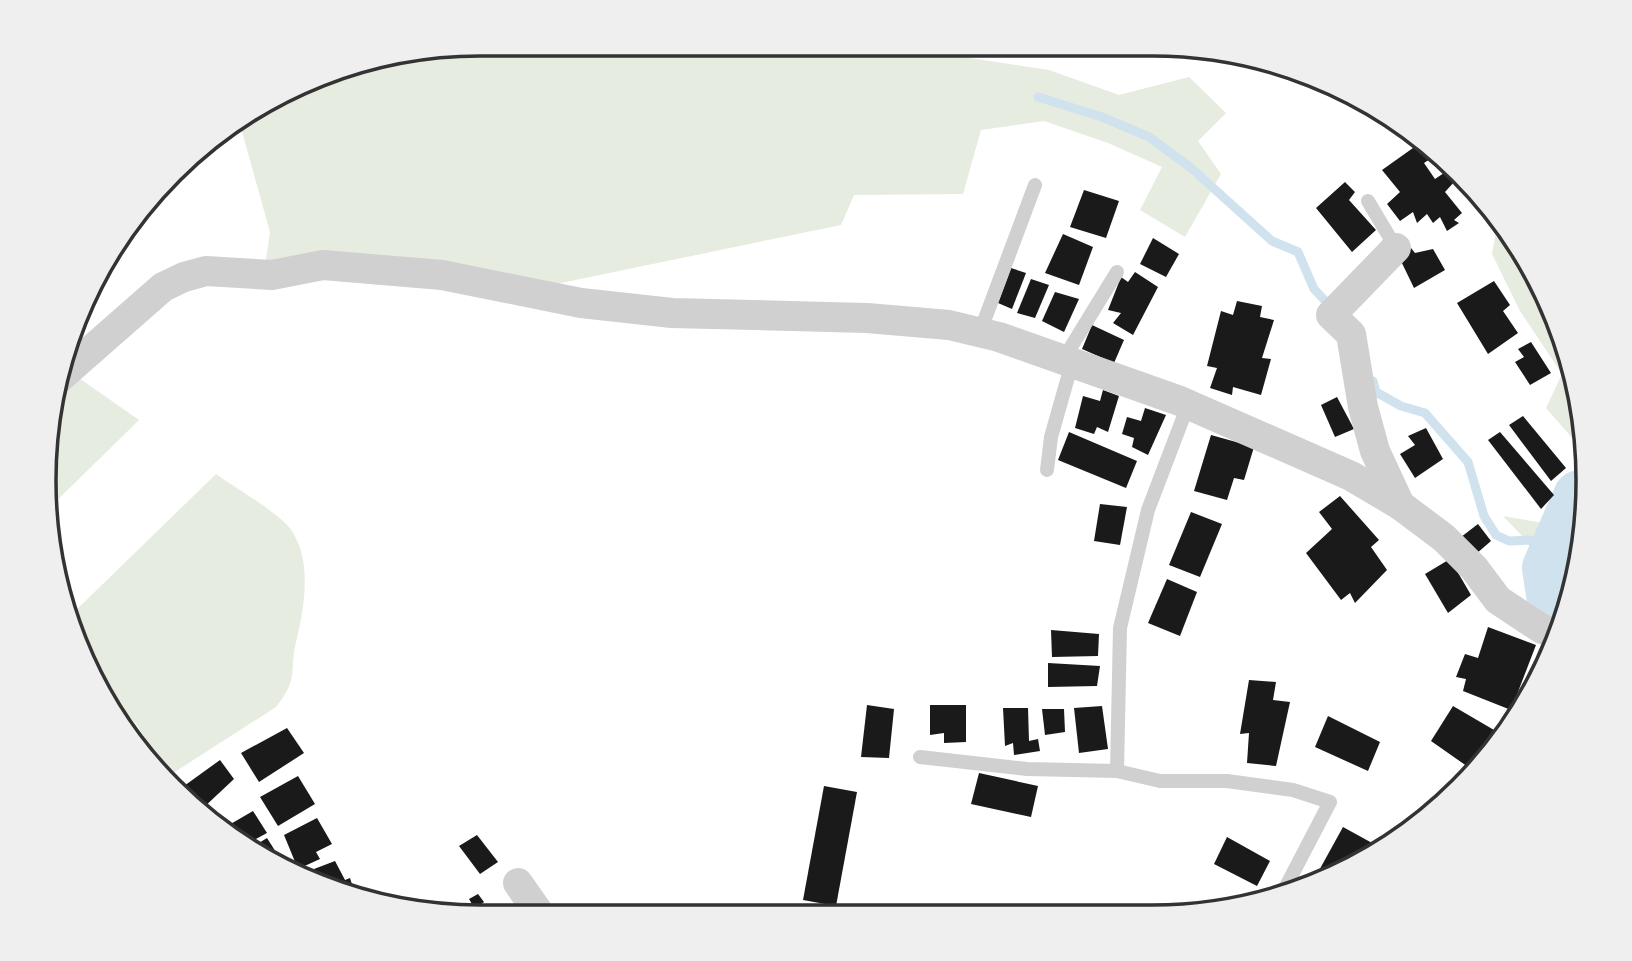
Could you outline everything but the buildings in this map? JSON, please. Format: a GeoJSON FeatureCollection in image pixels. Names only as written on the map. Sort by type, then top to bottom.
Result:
{"type":"FeatureCollection","features":[{"type":"Feature","properties":{"kind":"street"},"geometry":{"type":"LineString","coordinates":[[1396,248],[1331,315],[1351,334],[1363,407],[1375,451],[1399,505]]}},
{"type":"Feature","properties":{"kind":"street"},"geometry":{"type":"LineString","coordinates":[[71,368],[163,287],[184,277],[206,271],[272,275],[323,265],[442,275],[581,303],[672,313],[867,318],[949,325],[999,337],[1188,405],[1351,476],[1399,505],[1444,538],[1474,568],[1497,600],[1547,630]]}},
{"type":"Feature","properties":{"kind":"street"},"geometry":{"type":"LineString","coordinates":[[517,883],[533,905]]}},
{"type":"Feature","properties":{"kind":"lane"},"geometry":{"type":"LineString","coordinates":[[980,332],[1035,185]]}},
{"type":"Feature","properties":{"kind":"lane"},"geometry":{"type":"LineString","coordinates":[[1368,201],[1396,248]]}},
{"type":"Feature","properties":{"kind":"lane"},"geometry":{"type":"LineString","coordinates":[[1047,470],[1051,437],[1068,361],[1117,272]]}},
{"type":"Feature","properties":{"kind":"lane"},"geometry":{"type":"LineString","coordinates":[[1117,771],[1120,628],[1148,510],[1188,405]]}},
{"type":"Feature","properties":{"kind":"lane"},"geometry":{"type":"LineString","coordinates":[[920,757],[1027,769],[1117,771],[1160,781],[1227,781],[1293,790],[1330,802],[1288,882]]}},
{"type":"Feature","properties":{"kind":"shaded area"},"geometry":{"type":"Polygon","coordinates":[[[480,56],[956,56],[1049,70],[1119,95],[1189,77],[1226,113],[1198,141],[1221,174],[1185,237],[1140,210],[1162,167],[1108,143],[1044,121],[981,130],[963,194],[854,195],[841,225],[556,284],[265,267],[270,232],[242,130],[268,113],[318,88],[371,70],[425,60],[480,56]]]}},
{"type":"Feature","properties":{"kind":"shaded area"},"geometry":{"type":"Polygon","coordinates":[[[1496,233],[1519,268],[1544,318],[1562,371],[1574,440],[1546,408],[1562,374],[1520,311],[1492,254],[1496,233]]]}},
{"type":"Feature","properties":{"kind":"shaded area"},"geometry":{"type":"Polygon","coordinates":[[[76,376],[139,420],[57,501],[57,453],[67,383],[76,376]]]}},
{"type":"Feature","properties":{"kind":"shaded area"},"geometry":{"type":"Polygon","coordinates":[[[216,474],[282,520],[299,546],[303,562],[304,595],[288,689],[276,707],[173,773],[145,740],[113,693],[88,643],[77,610],[216,474]]]}},
{"type":"Feature","properties":{"kind":"shaded area"},"geometry":{"type":"Polygon","coordinates":[[[1576,476],[1575,506],[1545,560],[1503,516],[1549,524],[1576,476]]]}},
{"type":"Feature","properties":{"kind":"waterway"},"geometry":{"type":"LineString","coordinates":[[1038,97],[1102,117],[1149,137],[1190,167],[1272,241],[1298,252],[1314,289],[1331,307]]}},
{"type":"Feature","properties":{"kind":"waterway"},"geometry":{"type":"LineString","coordinates":[[1373,381],[1376,392],[1401,406],[1425,413],[1468,462],[1484,516],[1496,535],[1509,541],[1529,540],[1540,547],[1549,568]]}},
{"type":"Feature","properties":{"kind":"waterway"},"geometry":{"type":"LineString","coordinates":[[1555,610],[1549,568],[1575,509]]}}]}
